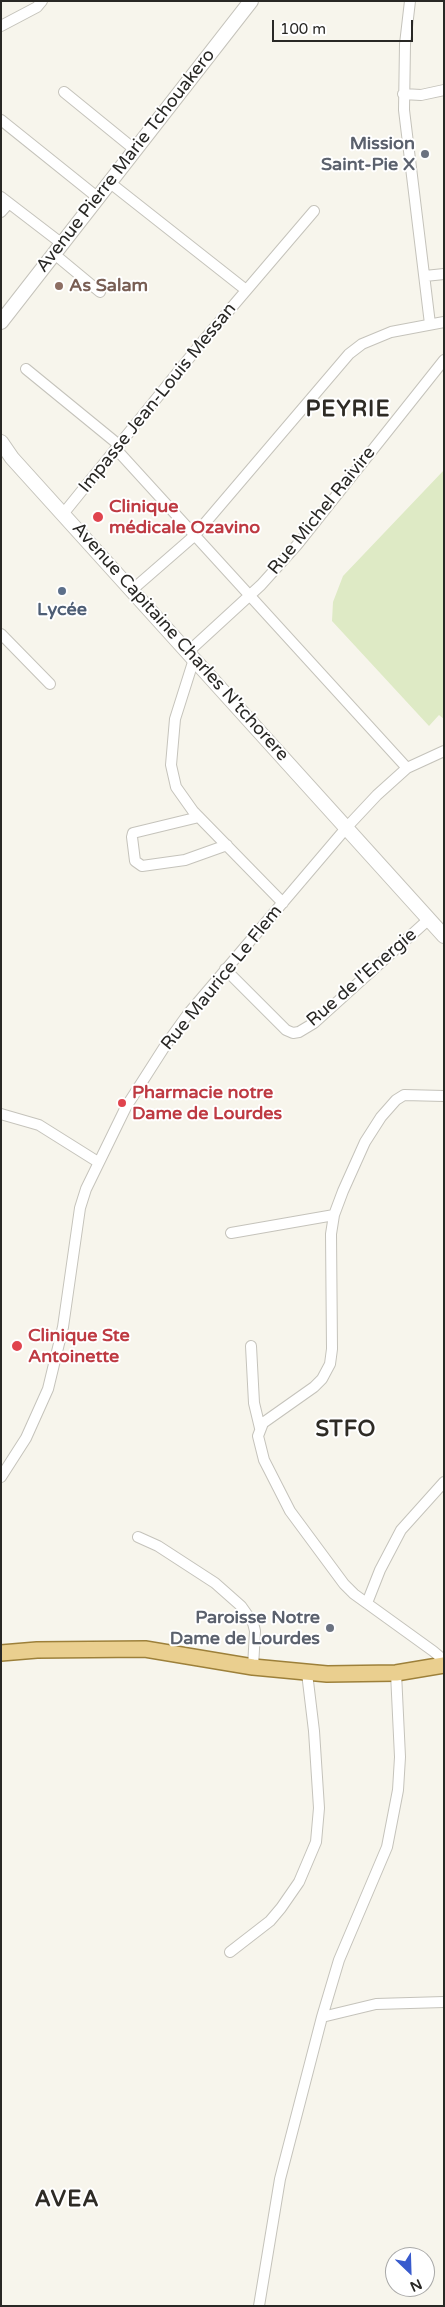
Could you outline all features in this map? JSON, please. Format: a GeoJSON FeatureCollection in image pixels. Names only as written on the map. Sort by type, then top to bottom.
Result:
{"type":"FeatureCollection","features":[{"type":"Feature","properties":{"kind":"main road","name":"Avenue Pierre Marie Tchouakero"},"geometry":{"type":"LineString","coordinates":[[1,322],[251,1]]}},
{"type":"Feature","properties":{"kind":"main road","name":"Avenue Capitaine Charles N'tchorere"},"geometry":{"type":"LineString","coordinates":[[1,442],[7,454],[347,826],[444,936]]}},
{"type":"Feature","properties":{"kind":"main road"},"geometry":{"type":"LineString","coordinates":[[1,1653],[37,1650],[145,1649],[253,1667],[307,1673],[396,1673],[443,1665]]}},
{"type":"Feature","properties":{"kind":"street"},"geometry":{"type":"LineString","coordinates":[[2,23],[37,7],[42,1]]}},
{"type":"Feature","properties":{"kind":"street"},"geometry":{"type":"LineString","coordinates":[[410,1],[403,94],[407,145],[430,324]]}},
{"type":"Feature","properties":{"kind":"street"},"geometry":{"type":"LineString","coordinates":[[403,94],[421,94],[444,90]]}},
{"type":"Feature","properties":{"kind":"street"},"geometry":{"type":"LineString","coordinates":[[64,92],[134,149]]}},
{"type":"Feature","properties":{"kind":"street"},"geometry":{"type":"LineString","coordinates":[[1,120],[97,197]]}},
{"type":"Feature","properties":{"kind":"street"},"geometry":{"type":"LineString","coordinates":[[109,182],[249,286]]}},
{"type":"Feature","properties":{"kind":"street"},"geometry":{"type":"LineString","coordinates":[[1,212],[5,200],[57,248],[100,292]]}},
{"type":"Feature","properties":{"kind":"street","name":"Impasse Jean-Louis Messan"},"geometry":{"type":"LineString","coordinates":[[63,514],[249,286],[314,211]]}},
{"type":"Feature","properties":{"kind":"street"},"geometry":{"type":"LineString","coordinates":[[425,276],[444,274]]}},
{"type":"Feature","properties":{"kind":"street"},"geometry":{"type":"LineString","coordinates":[[132,590],[194,536],[349,354],[376,336],[409,327],[444,322]]}},
{"type":"Feature","properties":{"kind":"street","name":"Rue Michel Raivire"},"geometry":{"type":"LineString","coordinates":[[191,655],[297,545],[444,360]]}},
{"type":"Feature","properties":{"kind":"street"},"geometry":{"type":"LineString","coordinates":[[26,369],[117,447],[194,536],[250,595],[406,768]]}},
{"type":"Feature","properties":{"kind":"street"},"geometry":{"type":"LineString","coordinates":[[1,634],[50,684]]}},
{"type":"Feature","properties":{"kind":"street"},"geometry":{"type":"LineString","coordinates":[[191,655],[175,719],[171,765],[176,788],[199,817],[283,903]]}},
{"type":"Feature","properties":{"kind":"street","name":"Rue Maurice Le Flem"},"geometry":{"type":"LineString","coordinates":[[1,1477],[26,1438],[48,1389],[63,1326],[80,1208],[98,1162],[126,1107],[165,1046],[225,969],[347,826],[406,768],[444,751]]}},
{"type":"Feature","properties":{"kind":"street"},"geometry":{"type":"LineString","coordinates":[[199,817],[133,833],[134,861],[142,866],[185,860],[228,845]]}},
{"type":"Feature","properties":{"kind":"street","name":"Rue de l'Energie"},"geometry":{"type":"LineString","coordinates":[[225,969],[286,1030],[293,1033],[299,1032],[314,1023],[429,919]]}},
{"type":"Feature","properties":{"kind":"street"},"geometry":{"type":"LineString","coordinates":[[260,1428],[268,1418],[314,1387],[322,1379],[330,1364],[332,1349],[330,1251],[334,1215],[365,1142],[389,1106],[404,1096],[444,1096]]}},
{"type":"Feature","properties":{"kind":"street"},"geometry":{"type":"LineString","coordinates":[[1,1114],[39,1125],[98,1162]]}},
{"type":"Feature","properties":{"kind":"street"},"geometry":{"type":"LineString","coordinates":[[231,1233],[334,1215]]}},
{"type":"Feature","properties":{"kind":"street"},"geometry":{"type":"LineString","coordinates":[[251,1346],[254,1402],[260,1428],[259,1443],[264,1460],[290,1511],[344,1584],[433,1651],[439,1656],[443,1665]]}},
{"type":"Feature","properties":{"kind":"street"},"geometry":{"type":"LineString","coordinates":[[367,1603],[380,1570],[402,1530],[444,1482]]}},
{"type":"Feature","properties":{"kind":"street"},"geometry":{"type":"LineString","coordinates":[[138,1536],[158,1546],[215,1583],[241,1606],[253,1623],[255,1631],[253,1667]]}},
{"type":"Feature","properties":{"kind":"street"},"geometry":{"type":"LineString","coordinates":[[230,1952],[270,1921],[281,1908],[299,1882],[316,1842],[319,1808],[314,1731],[307,1673]]}},
{"type":"Feature","properties":{"kind":"street"},"geometry":{"type":"LineString","coordinates":[[259,2306],[280,2179],[322,2017],[339,1960],[387,1847],[398,1790],[400,1757],[396,1673]]}},
{"type":"Feature","properties":{"kind":"street"},"geometry":{"type":"LineString","coordinates":[[322,2017],[376,2004],[444,2002]]}},
{"type":"Feature","properties":{"kind":"green space"},"geometry":{"type":"Polygon","coordinates":[[[444,470],[444,719],[439,715],[429,726],[332,621],[333,602],[343,576],[444,470]]]}},
{"type":"Feature","properties":{"kind":"place","name":"Mission Saint-Pie X"},"geometry":{"type":"Point","coordinates":[425,154]}},
{"type":"Feature","properties":{"kind":"place","name":"As Salam"},"geometry":{"type":"Point","coordinates":[59,286]}},
{"type":"Feature","properties":{"kind":"place","name":"Clinique médicale Ozavino"},"geometry":{"type":"Point","coordinates":[98,517]}},
{"type":"Feature","properties":{"kind":"place","name":"Lycée"},"geometry":{"type":"Point","coordinates":[62,591]}},
{"type":"Feature","properties":{"kind":"place","name":"Pharmacie notre Dame de Lourdes"},"geometry":{"type":"Point","coordinates":[122,1103]}},
{"type":"Feature","properties":{"kind":"place","name":"Clinique Ste Antoinette"},"geometry":{"type":"Point","coordinates":[17,1346]}},
{"type":"Feature","properties":{"kind":"place","name":"Paroisse Notre Dame de Lourdes"},"geometry":{"type":"Point","coordinates":[330,1628]}},
{"type":"Feature","properties":{"kind":"district","name":"PEYRIE"},"geometry":{"type":"Point","coordinates":[348,410]}},
{"type":"Feature","properties":{"kind":"district","name":"STFO"},"geometry":{"type":"Point","coordinates":[346,1430]}},
{"type":"Feature","properties":{"kind":"district","name":"AVEA"},"geometry":{"type":"Point","coordinates":[67,2200]}}]}
